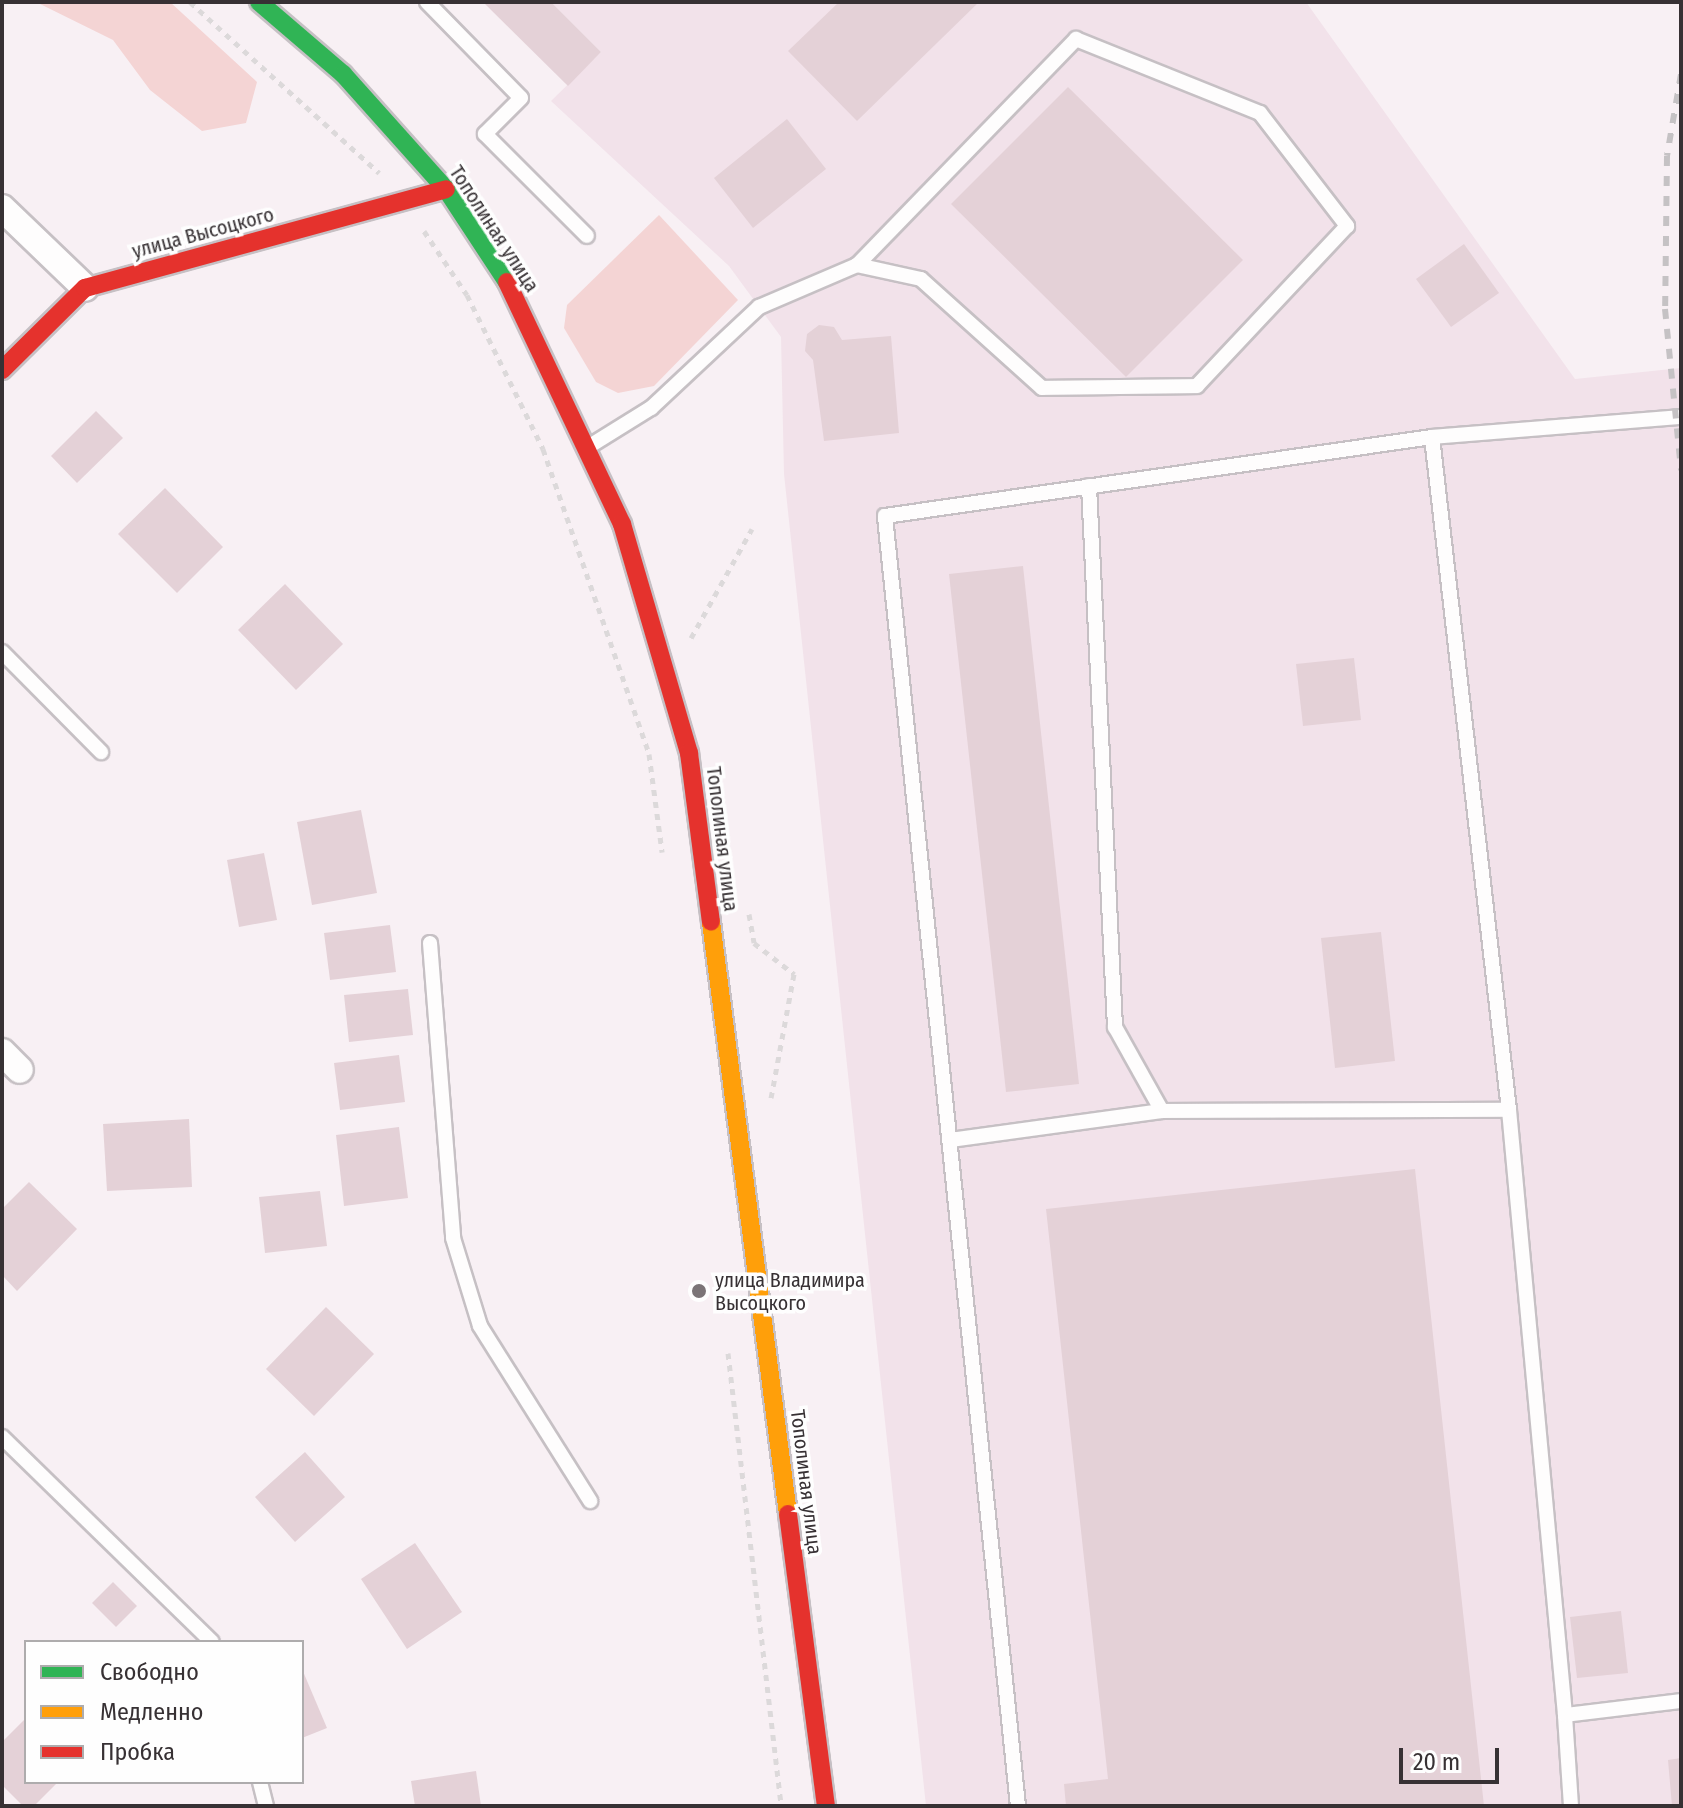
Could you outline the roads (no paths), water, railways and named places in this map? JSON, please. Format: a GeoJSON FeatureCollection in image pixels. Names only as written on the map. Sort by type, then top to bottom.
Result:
{"type":"FeatureCollection","features":[{"type":"Feature","properties":{"kind":"main road","name":"Тополиная улица"},"geometry":{"type":"LineString","coordinates":[[259,2],[343,74],[446,189],[508,283],[622,524],[689,753],[826,1806]]}},
{"type":"Feature","properties":{"kind":"main road","name":"улица Высоцкого"},"geometry":{"type":"LineString","coordinates":[[2,370],[85,288],[446,189]]}},
{"type":"Feature","properties":{"kind":"street"},"geometry":{"type":"LineString","coordinates":[[2,208],[85,288]]}},
{"type":"Feature","properties":{"kind":"lane"},"geometry":{"type":"LineString","coordinates":[[427,2],[521,98],[485,134],[587,236]]}},
{"type":"Feature","properties":{"kind":"lane"},"geometry":{"type":"LineString","coordinates":[[588,447],[651,408],[759,307],[857,265],[1076,39],[1260,113],[1347,226],[1197,386],[1042,388],[921,279],[857,265]]}},
{"type":"Feature","properties":{"kind":"lane"},"geometry":{"type":"LineString","coordinates":[[1018,1806],[885,516],[1432,437],[1681,417]]}},
{"type":"Feature","properties":{"kind":"lane"},"geometry":{"type":"LineString","coordinates":[[1432,437],[1509,1110],[1571,1806]]}},
{"type":"Feature","properties":{"kind":"lane"},"geometry":{"type":"LineString","coordinates":[[1089,486],[1115,1027],[1162,1111]]}},
{"type":"Feature","properties":{"kind":"lane"},"geometry":{"type":"LineString","coordinates":[[2,652],[101,752]]}},
{"type":"Feature","properties":{"kind":"lane"},"geometry":{"type":"LineString","coordinates":[[430,943],[453,1238],[480,1326],[590,1501]]}},
{"type":"Feature","properties":{"kind":"lane"},"geometry":{"type":"LineString","coordinates":[[950,1140],[1162,1111],[1509,1110]]}},
{"type":"Feature","properties":{"kind":"lane"},"geometry":{"type":"LineString","coordinates":[[2,1437],[210,1640]]}},
{"type":"Feature","properties":{"kind":"lane"},"geometry":{"type":"LineString","coordinates":[[1565,1715],[1681,1701]]}},
{"type":"Feature","properties":{"kind":"lane"},"geometry":{"type":"LineString","coordinates":[[260,1784],[266,1806]]}},
{"type":"Feature","properties":{"kind":"railway"},"geometry":{"type":"LineString","coordinates":[[1681,74],[1667,156],[1665,309],[1681,470]]}},
{"type":"Feature","properties":{"kind":"place","name":"улица Владимира Высоцкого"},"geometry":{"type":"Point","coordinates":[699,1291]}}]}
